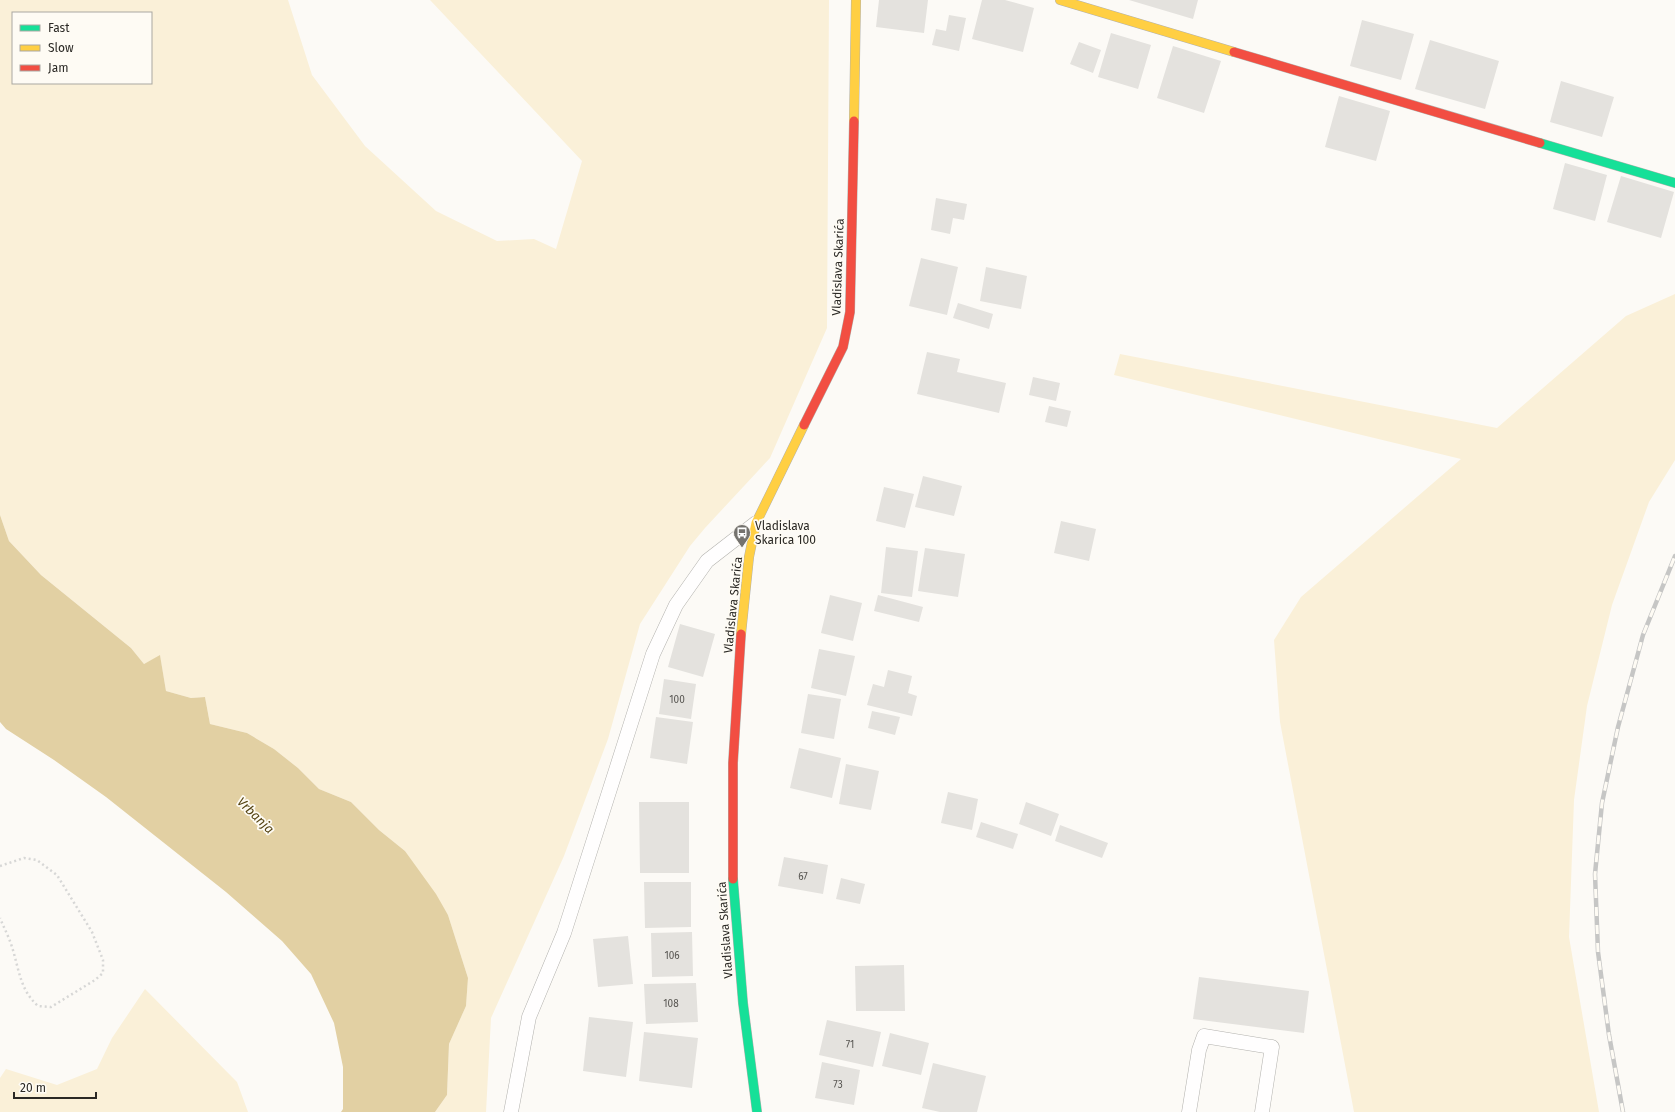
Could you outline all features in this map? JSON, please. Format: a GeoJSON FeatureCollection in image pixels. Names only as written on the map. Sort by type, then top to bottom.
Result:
{"type":"FeatureCollection","features":[{"type":"Feature","properties":{"kind":"street","name":"Vladislava Skarića"},"geometry":{"type":"LineString","coordinates":[[757,1112],[743,1004],[733,882],[733,771],[740,659],[749,557],[756,523],[843,347],[850,312],[856,0]]}},
{"type":"Feature","properties":{"kind":"street"},"geometry":{"type":"LineString","coordinates":[[1060,0],[1675,183]]}},
{"type":"Feature","properties":{"kind":"lane"},"geometry":{"type":"LineString","coordinates":[[511,1112],[529,1017],[564,933],[653,654],[676,605],[707,561],[756,523]]}},
{"type":"Feature","properties":{"kind":"lane"},"geometry":{"type":"LineString","coordinates":[[1189,1112],[1199,1050],[1204,1036],[1272,1047],[1262,1112]]}},
{"type":"Feature","properties":{"kind":"path"},"geometry":{"type":"LineString","coordinates":[[0,866],[24,858],[31,859],[37,860],[57,875],[92,932],[103,960],[103,973],[95,980],[51,1006],[38,1006],[29,998],[22,985],[11,945],[0,918]]}},
{"type":"Feature","properties":{"kind":"shaded area"},"geometry":{"type":"Polygon","coordinates":[[[0,0],[288,0],[312,75],[365,146],[436,211],[497,241],[534,239],[556,249],[582,161],[430,0],[829,0],[827,328],[770,458],[690,546],[640,624],[608,739],[564,856],[491,1018],[486,1112],[435,1112],[447,1095],[449,1044],[466,1006],[468,978],[448,915],[405,851],[379,830],[351,802],[319,789],[298,768],[274,749],[247,733],[210,724],[205,697],[191,698],[166,691],[160,656],[144,664],[131,648],[41,575],[9,541],[0,515],[0,0]]]}},
{"type":"Feature","properties":{"kind":"shaded area"},"geometry":{"type":"Polygon","coordinates":[[[1675,294],[1675,460],[1649,502],[1612,605],[1587,706],[1574,800],[1569,937],[1599,1112],[1354,1112],[1280,722],[1274,640],[1301,597],[1461,459],[1114,375],[1120,354],[1497,428],[1626,316],[1675,294]]]}},
{"type":"Feature","properties":{"kind":"shaded area"},"geometry":{"type":"Polygon","coordinates":[[[145,989],[237,1082],[248,1112],[0,1112],[0,1078],[6,1069],[57,1085],[97,1069],[112,1038],[145,989]]]}},
{"type":"Feature","properties":{"kind":"water","name":"Vrbanja"},"geometry":{"type":"Polygon","coordinates":[[[0,515],[9,541],[41,575],[131,648],[144,664],[160,655],[166,691],[191,698],[205,697],[210,724],[247,733],[274,749],[298,768],[319,789],[351,802],[379,830],[405,851],[436,894],[448,915],[468,978],[466,1006],[449,1044],[447,1095],[435,1112],[341,1112],[343,1109],[343,1067],[334,1023],[311,974],[282,941],[226,892],[106,797],[54,760],[6,729],[0,722],[0,515]]]}},
{"type":"Feature","properties":{"kind":"building"},"geometry":{"type":"Polygon","coordinates":[[[879,0],[928,0],[924,33],[876,27],[879,0]]]}},
{"type":"Feature","properties":{"kind":"building"},"geometry":{"type":"Polygon","coordinates":[[[982,0],[1005,0],[1034,8],[1023,52],[972,39],[982,0]]]}},
{"type":"Feature","properties":{"kind":"building"},"geometry":{"type":"Polygon","coordinates":[[[1129,0],[1198,0],[1193,19],[1129,0]]]}},
{"type":"Feature","properties":{"kind":"building"},"geometry":{"type":"Polygon","coordinates":[[[949,15],[966,18],[959,51],[932,45],[936,29],[946,31],[949,15]]]}},
{"type":"Feature","properties":{"kind":"building"},"geometry":{"type":"Polygon","coordinates":[[[1362,20],[1414,34],[1401,80],[1350,66],[1362,20]]]}},
{"type":"Feature","properties":{"kind":"building"},"geometry":{"type":"Polygon","coordinates":[[[1111,33],[1151,45],[1138,89],[1098,77],[1111,33]]]}},
{"type":"Feature","properties":{"kind":"building"},"geometry":{"type":"Polygon","coordinates":[[[1430,40],[1499,61],[1485,109],[1415,89],[1430,40]]]}},
{"type":"Feature","properties":{"kind":"building"},"geometry":{"type":"Polygon","coordinates":[[[1079,42],[1101,50],[1093,73],[1070,64],[1079,42]]]}},
{"type":"Feature","properties":{"kind":"building"},"geometry":{"type":"Polygon","coordinates":[[[1173,46],[1221,61],[1204,113],[1157,98],[1173,46]]]}},
{"type":"Feature","properties":{"kind":"building"},"geometry":{"type":"Polygon","coordinates":[[[1561,81],[1614,97],[1602,137],[1550,122],[1561,81]]]}},
{"type":"Feature","properties":{"kind":"building"},"geometry":{"type":"Polygon","coordinates":[[[1339,96],[1390,111],[1376,161],[1325,147],[1339,96]]]}},
{"type":"Feature","properties":{"kind":"building"},"geometry":{"type":"Polygon","coordinates":[[[1565,163],[1607,175],[1595,221],[1553,209],[1565,163]]]}},
{"type":"Feature","properties":{"kind":"building"},"geometry":{"type":"Polygon","coordinates":[[[1621,176],[1674,192],[1661,238],[1607,222],[1621,176]]]}},
{"type":"Feature","properties":{"kind":"building"},"geometry":{"type":"Polygon","coordinates":[[[936,198],[967,204],[964,220],[953,218],[950,234],[931,230],[936,198]]]}},
{"type":"Feature","properties":{"kind":"building"},"geometry":{"type":"Polygon","coordinates":[[[921,258],[958,267],[947,315],[909,306],[921,258]]]}},
{"type":"Feature","properties":{"kind":"building"},"geometry":{"type":"Polygon","coordinates":[[[986,267],[1027,276],[1021,309],[980,301],[986,267]]]}},
{"type":"Feature","properties":{"kind":"building"},"geometry":{"type":"Polygon","coordinates":[[[958,303],[993,314],[989,329],[953,318],[958,303]]]}},
{"type":"Feature","properties":{"kind":"building"},"geometry":{"type":"Polygon","coordinates":[[[927,352],[960,359],[957,372],[1006,383],[999,413],[917,394],[927,352]]]}},
{"type":"Feature","properties":{"kind":"building"},"geometry":{"type":"Polygon","coordinates":[[[1033,377],[1060,383],[1056,401],[1029,395],[1033,377]]]}},
{"type":"Feature","properties":{"kind":"building"},"geometry":{"type":"Polygon","coordinates":[[[1049,406],[1071,411],[1067,427],[1045,422],[1049,406]]]}},
{"type":"Feature","properties":{"kind":"building"},"geometry":{"type":"Polygon","coordinates":[[[923,476],[962,486],[954,516],[915,507],[923,476]]]}},
{"type":"Feature","properties":{"kind":"building"},"geometry":{"type":"Polygon","coordinates":[[[884,487],[914,494],[905,528],[876,521],[884,487]]]}},
{"type":"Feature","properties":{"kind":"building"},"geometry":{"type":"Polygon","coordinates":[[[1061,521],[1096,529],[1089,561],[1054,553],[1061,521]]]}},
{"type":"Feature","properties":{"kind":"building"},"geometry":{"type":"Polygon","coordinates":[[[886,547],[918,551],[912,597],[881,593],[886,547]]]}},
{"type":"Feature","properties":{"kind":"building"},"geometry":{"type":"Polygon","coordinates":[[[925,548],[965,554],[958,597],[918,591],[925,548]]]}},
{"type":"Feature","properties":{"kind":"building"},"geometry":{"type":"Polygon","coordinates":[[[830,595],[862,603],[853,641],[821,633],[830,595]]]}},
{"type":"Feature","properties":{"kind":"building"},"geometry":{"type":"Polygon","coordinates":[[[878,595],[923,607],[919,622],[874,611],[878,595]]]}},
{"type":"Feature","properties":{"kind":"building"},"geometry":{"type":"Polygon","coordinates":[[[680,624],[715,634],[703,677],[668,667],[680,624]]]}},
{"type":"Feature","properties":{"kind":"building"},"geometry":{"type":"Polygon","coordinates":[[[819,649],[855,656],[846,696],[811,688],[819,649]]]}},
{"type":"Feature","properties":{"kind":"building"},"geometry":{"type":"Polygon","coordinates":[[[888,670],[912,676],[908,693],[917,696],[912,716],[867,705],[873,684],[884,687],[888,670]]]}},
{"type":"Feature","properties":{"kind":"building"},"geometry":{"type":"Polygon","coordinates":[[[664,679],[696,684],[691,719],[659,714],[664,679]]]}},
{"type":"Feature","properties":{"kind":"building"},"geometry":{"type":"Polygon","coordinates":[[[808,694],[841,699],[834,739],[801,733],[808,694]]]}},
{"type":"Feature","properties":{"kind":"building"},"geometry":{"type":"Polygon","coordinates":[[[872,711],[900,717],[895,735],[868,728],[872,711]]]}},
{"type":"Feature","properties":{"kind":"building"},"geometry":{"type":"Polygon","coordinates":[[[656,717],[693,722],[687,764],[650,758],[656,717]]]}},
{"type":"Feature","properties":{"kind":"building"},"geometry":{"type":"Polygon","coordinates":[[[799,748],[841,758],[832,798],[790,788],[799,748]]]}},
{"type":"Feature","properties":{"kind":"building"},"geometry":{"type":"Polygon","coordinates":[[[846,764],[879,771],[871,810],[839,804],[846,764]]]}},
{"type":"Feature","properties":{"kind":"building"},"geometry":{"type":"Polygon","coordinates":[[[948,792],[978,799],[972,830],[941,823],[948,792]]]}},
{"type":"Feature","properties":{"kind":"building"},"geometry":{"type":"Polygon","coordinates":[[[639,802],[689,802],[689,873],[640,873],[639,802]]]}},
{"type":"Feature","properties":{"kind":"building"},"geometry":{"type":"Polygon","coordinates":[[[1026,802],[1059,814],[1051,836],[1019,824],[1026,802]]]}},
{"type":"Feature","properties":{"kind":"building"},"geometry":{"type":"Polygon","coordinates":[[[981,822],[1018,834],[1013,849],[976,837],[981,822]]]}},
{"type":"Feature","properties":{"kind":"building"},"geometry":{"type":"Polygon","coordinates":[[[1060,825],[1108,843],[1102,858],[1055,841],[1060,825]]]}},
{"type":"Feature","properties":{"kind":"building"},"geometry":{"type":"Polygon","coordinates":[[[784,857],[828,865],[823,894],[778,886],[784,857]]]}},
{"type":"Feature","properties":{"kind":"building"},"geometry":{"type":"Polygon","coordinates":[[[841,878],[865,884],[860,904],[836,899],[841,878]]]}},
{"type":"Feature","properties":{"kind":"building"},"geometry":{"type":"Polygon","coordinates":[[[644,882],[691,882],[691,927],[645,928],[644,882]]]}},
{"type":"Feature","properties":{"kind":"building"},"geometry":{"type":"Polygon","coordinates":[[[692,932],[693,976],[652,977],[651,933],[692,932]]]}},
{"type":"Feature","properties":{"kind":"building"},"geometry":{"type":"Polygon","coordinates":[[[628,936],[633,984],[598,987],[593,939],[628,936]]]}},
{"type":"Feature","properties":{"kind":"building"},"geometry":{"type":"Polygon","coordinates":[[[904,965],[905,1011],[856,1011],[855,966],[904,965]]]}},
{"type":"Feature","properties":{"kind":"building"},"geometry":{"type":"Polygon","coordinates":[[[1199,977],[1309,991],[1304,1033],[1193,1019],[1199,977]]]}},
{"type":"Feature","properties":{"kind":"building"},"geometry":{"type":"Polygon","coordinates":[[[696,983],[698,1022],[646,1024],[644,984],[696,983]]]}},
{"type":"Feature","properties":{"kind":"building"},"geometry":{"type":"Polygon","coordinates":[[[589,1017],[633,1022],[626,1077],[583,1071],[589,1017]]]}},
{"type":"Feature","properties":{"kind":"building"},"geometry":{"type":"Polygon","coordinates":[[[827,1020],[881,1032],[873,1067],[819,1055],[827,1020]]]}},
{"type":"Feature","properties":{"kind":"building"},"geometry":{"type":"Polygon","coordinates":[[[644,1032],[698,1038],[692,1088],[639,1081],[644,1032]]]}},
{"type":"Feature","properties":{"kind":"building"},"geometry":{"type":"Polygon","coordinates":[[[890,1033],[929,1043],[921,1075],[882,1066],[890,1033]]]}},
{"type":"Feature","properties":{"kind":"building"},"geometry":{"type":"Polygon","coordinates":[[[822,1062],[860,1070],[854,1105],[815,1098],[822,1062]]]}},
{"type":"Feature","properties":{"kind":"building"},"geometry":{"type":"Polygon","coordinates":[[[933,1063],[986,1076],[977,1112],[940,1112],[922,1108],[933,1063]]]}},
{"type":"Feature","properties":{"kind":"railway"},"geometry":{"type":"LineString","coordinates":[[1623,1112],[1609,1035],[1598,952],[1595,874],[1602,803],[1618,727],[1643,635],[1675,556]]}},
{"type":"Feature","properties":{"kind":"traffic: fast"},"geometry":{"type":"LineString","coordinates":[[1540,143],[1675,183]]}},
{"type":"Feature","properties":{"kind":"traffic: fast"},"geometry":{"type":"LineString","coordinates":[[733,879],[743,1003],[757,1112]]}},
{"type":"Feature","properties":{"kind":"traffic: slow"},"geometry":{"type":"LineString","coordinates":[[854,121],[856,0]]}},
{"type":"Feature","properties":{"kind":"traffic: slow"},"geometry":{"type":"LineString","coordinates":[[1060,0],[1234,52]]}},
{"type":"Feature","properties":{"kind":"traffic: slow"},"geometry":{"type":"LineString","coordinates":[[741,634],[749,557],[756,523],[804,425]]}},
{"type":"Feature","properties":{"kind":"traffic: jam"},"geometry":{"type":"LineString","coordinates":[[1234,52],[1540,143]]}},
{"type":"Feature","properties":{"kind":"traffic: jam"},"geometry":{"type":"LineString","coordinates":[[804,425],[843,347],[850,312],[854,121]]}},
{"type":"Feature","properties":{"kind":"traffic: jam"},"geometry":{"type":"LineString","coordinates":[[733,879],[733,763],[741,634]]}},
{"type":"Feature","properties":{"kind":"place","name":"Vladislava Skarica 100"},"geometry":{"type":"Point","coordinates":[742,548]}}]}
